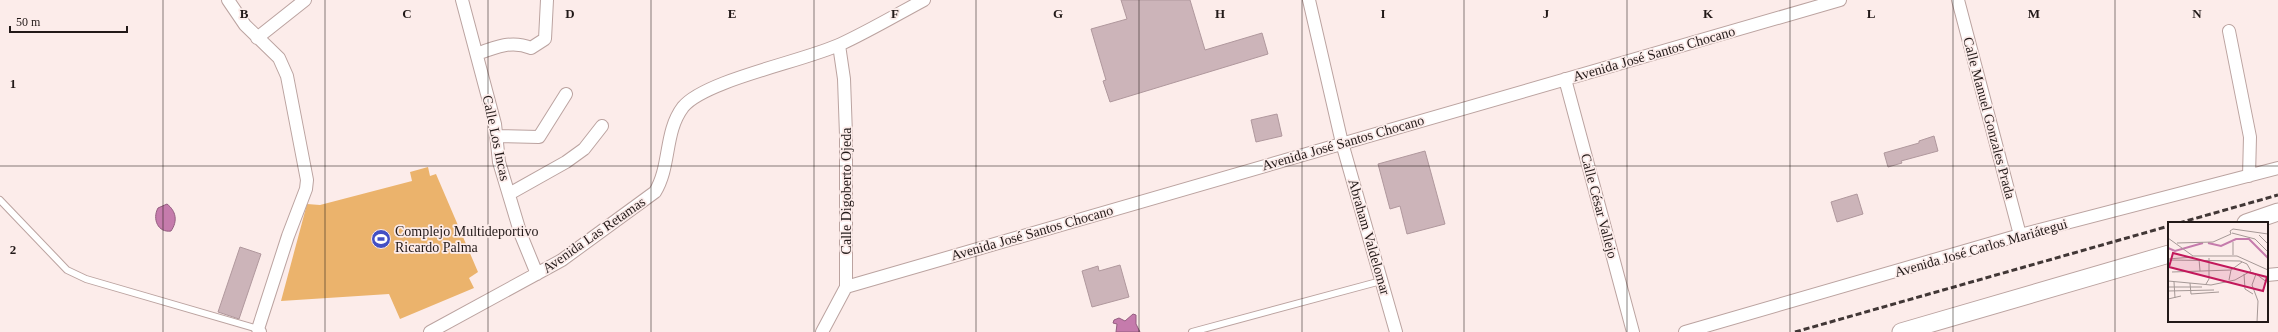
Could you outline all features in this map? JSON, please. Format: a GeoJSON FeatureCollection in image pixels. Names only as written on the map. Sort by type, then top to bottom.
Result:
{"type":"FeatureCollection","features":[{"type":"Feature","properties":{"kind":"street"},"geometry":{"type":"LineString","coordinates":[[228,0],[244,25],[279,58],[288,76],[307,180],[306,189],[288,236],[259,331]]}},
{"type":"Feature","properties":{"kind":"street"},"geometry":{"type":"LineString","coordinates":[[257,38],[305,0]]}},
{"type":"Feature","properties":{"kind":"street","name":"Calle Los Incas"},"geometry":{"type":"LineString","coordinates":[[462,0],[477,54],[496,136],[499,162],[521,235],[537,274]]}},
{"type":"Feature","properties":{"kind":"street"},"geometry":{"type":"LineString","coordinates":[[477,54],[498,46],[522,44],[531,48],[542,42],[545,39],[547,0]]}},
{"type":"Feature","properties":{"kind":"street","name":"Avenida Las Retamas"},"geometry":{"type":"LineString","coordinates":[[430,332],[562,260],[655,192],[662,180],[675,120],[684,106],[702,93],[742,77],[839,45],[924,0]]}},
{"type":"Feature","properties":{"kind":"street","name":"Abraham Valdelomar"},"geometry":{"type":"LineString","coordinates":[[1309,0],[1342,143],[1396,332]]}},
{"type":"Feature","properties":{"kind":"street","name":"Avenida José Santos Chocano"},"geometry":{"type":"LineString","coordinates":[[846,287],[1840,0]]}},
{"type":"Feature","properties":{"kind":"street","name":"Calle Manuel Gonzales Prada"},"geometry":{"type":"LineString","coordinates":[[1958,0],[2020,235]]}},
{"type":"Feature","properties":{"kind":"street"},"geometry":{"type":"LineString","coordinates":[[2229,31],[2250,137],[2249,176]]}},
{"type":"Feature","properties":{"kind":"street","name":"Calle Digoberto Ojeda"},"geometry":{"type":"LineString","coordinates":[[822,332],[846,287],[846,135],[844,79],[839,45]]}},
{"type":"Feature","properties":{"kind":"street","name":"Calle César Vallejo"},"geometry":{"type":"LineString","coordinates":[[1564,79],[1633,332]]}},
{"type":"Feature","properties":{"kind":"street"},"geometry":{"type":"LineString","coordinates":[[496,136],[539,138],[566,94]]}},
{"type":"Feature","properties":{"kind":"street"},"geometry":{"type":"LineString","coordinates":[[509,194],[566,162],[584,149],[602,126]]}},
{"type":"Feature","properties":{"kind":"street","name":"Avenida José Carlos Mariátegui"},"geometry":{"type":"LineString","coordinates":[[1685,332],[2020,235],[2278,168]]}},
{"type":"Feature","properties":{"kind":"street"},"geometry":{"type":"LineString","coordinates":[[2249,222],[2278,212]]}},
{"type":"Feature","properties":{"kind":"street"},"geometry":{"type":"LineString","coordinates":[[1901,332],[2168,254]]}},
{"type":"Feature","properties":{"kind":"lane"},"geometry":{"type":"LineString","coordinates":[[0,200],[67,270],[86,279],[259,331]]}},
{"type":"Feature","properties":{"kind":"lane"},"geometry":{"type":"LineString","coordinates":[[1192,332],[1381,281]]}},
{"type":"Feature","properties":{"kind":"shaded area","name":"Complejo Multideportivo Ricardo Palma"},"geometry":{"type":"Polygon","coordinates":[[[428,167],[430,176],[436,174],[478,272],[469,278],[474,288],[400,319],[389,294],[281,301],[307,204],[320,205],[412,181],[410,172],[428,167]]]}},
{"type":"Feature","properties":{"kind":"shaded area"},"geometry":{"type":"Polygon","coordinates":[[[167,204],[175,216],[175,224],[171,231],[166,231],[160,228],[156,221],[156,212],[158,208],[167,204]]]}},
{"type":"Feature","properties":{"kind":"shaded area"},"geometry":{"type":"Polygon","coordinates":[[[1133,314],[1136,315],[1136,324],[1140,332],[1116,332],[1117,324],[1113,323],[1114,320],[1119,318],[1125,321],[1133,314]]]}},
{"type":"Feature","properties":{"kind":"building"},"geometry":{"type":"Polygon","coordinates":[[[1121,0],[1190,0],[1205,50],[1262,33],[1268,54],[1110,102],[1103,81],[1106,80],[1091,29],[1127,19],[1121,0]]]}},
{"type":"Feature","properties":{"kind":"building"},"geometry":{"type":"Polygon","coordinates":[[[1277,114],[1282,136],[1256,142],[1251,120],[1277,114]]]}},
{"type":"Feature","properties":{"kind":"building"},"geometry":{"type":"Polygon","coordinates":[[[1934,136],[1938,151],[1901,161],[1902,163],[1888,167],[1884,153],[1919,143],[1919,141],[1934,136]]]}},
{"type":"Feature","properties":{"kind":"building"},"geometry":{"type":"Polygon","coordinates":[[[1425,151],[1445,224],[1407,234],[1400,206],[1390,209],[1378,164],[1425,151]]]}},
{"type":"Feature","properties":{"kind":"building"},"geometry":{"type":"Polygon","coordinates":[[[1857,194],[1863,214],[1837,222],[1831,202],[1857,194]]]}},
{"type":"Feature","properties":{"kind":"building"},"geometry":{"type":"Polygon","coordinates":[[[240,247],[261,254],[239,319],[218,312],[240,247]]]}},
{"type":"Feature","properties":{"kind":"building"},"geometry":{"type":"Polygon","coordinates":[[[1120,265],[1129,297],[1092,307],[1082,271],[1098,266],[1099,271],[1120,265]]]}},
{"type":"Feature","properties":{"kind":"railway"},"geometry":{"type":"LineString","coordinates":[[2183,222],[2278,195]]}},
{"type":"Feature","properties":{"kind":"railway"},"geometry":{"type":"LineString","coordinates":[[1795,332],[2168,226]]}},
{"type":"Feature","properties":{"kind":"place","name":"Complejo Multideportivo Ricardo Palma"},"geometry":{"type":"Point","coordinates":[381,239]}}]}
